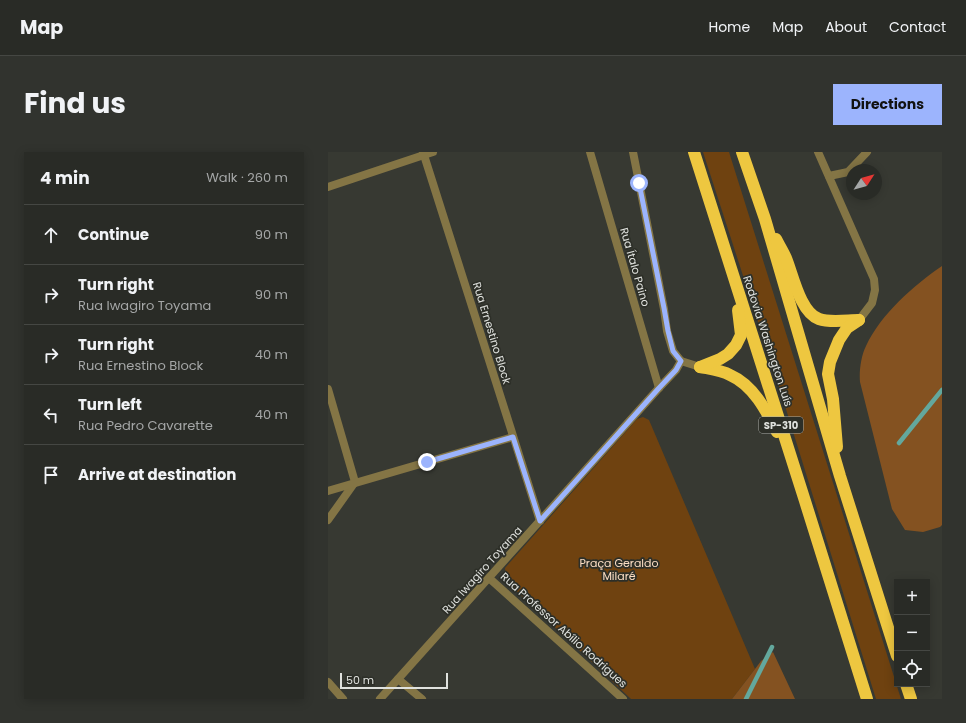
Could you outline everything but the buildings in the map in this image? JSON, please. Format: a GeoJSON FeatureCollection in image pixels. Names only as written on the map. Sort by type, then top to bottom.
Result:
{"type":"FeatureCollection","features":[{"type":"Feature","properties":{"kind":"highway","name":"Rodovia Washington Luís"},"geometry":{"type":"LineString","coordinates":[[694,152],[867,699]]}},
{"type":"Feature","properties":{"kind":"highway"},"geometry":{"type":"LineString","coordinates":[[742,152],[764,219],[840,476],[895,651]]}},
{"type":"Feature","properties":{"kind":"highway"},"geometry":{"type":"LineString","coordinates":[[764,219],[786,258],[802,299],[808,310],[818,319],[859,320]]}},
{"type":"Feature","properties":{"kind":"highway"},"geometry":{"type":"LineString","coordinates":[[700,367],[728,354],[736,345],[741,335],[739,313],[720,234]]}},
{"type":"Feature","properties":{"kind":"highway"},"geometry":{"type":"LineString","coordinates":[[840,476],[833,399],[828,374],[830,362],[839,340],[847,328],[859,320]]}},
{"type":"Feature","properties":{"kind":"highway"},"geometry":{"type":"LineString","coordinates":[[700,367],[713,369],[730,375],[744,383],[760,400],[776,430],[805,501]]}},
{"type":"Feature","properties":{"kind":"highway"},"geometry":{"type":"LineString","coordinates":[[907,687],[911,699]]}},
{"type":"Feature","properties":{"kind":"street"},"geometry":{"type":"LineString","coordinates":[[328,187],[423,153],[433,152]]}},
{"type":"Feature","properties":{"kind":"street","name":"Rua Ítalo Paino"},"geometry":{"type":"LineString","coordinates":[[590,152],[659,388]]}},
{"type":"Feature","properties":{"kind":"street"},"geometry":{"type":"LineString","coordinates":[[632,152],[673,351],[681,361],[700,367]]}},
{"type":"Feature","properties":{"kind":"street"},"geometry":{"type":"LineString","coordinates":[[818,152],[874,278],[875,290],[872,303],[859,320]]}},
{"type":"Feature","properties":{"kind":"street"},"geometry":{"type":"LineString","coordinates":[[829,176],[848,172],[867,152]]}},
{"type":"Feature","properties":{"kind":"street","name":"Rua Ernestino Block"},"geometry":{"type":"LineString","coordinates":[[423,153],[540,521]]}},
{"type":"Feature","properties":{"kind":"street","name":"Rua Iwagiro Toyama"},"geometry":{"type":"LineString","coordinates":[[380,699],[676,370],[681,361]]}},
{"type":"Feature","properties":{"kind":"street"},"geometry":{"type":"LineString","coordinates":[[328,389],[355,482]]}},
{"type":"Feature","properties":{"kind":"street"},"geometry":{"type":"LineString","coordinates":[[328,491],[513,437]]}},
{"type":"Feature","properties":{"kind":"street"},"geometry":{"type":"LineString","coordinates":[[328,520],[355,482]]}},
{"type":"Feature","properties":{"kind":"street","name":"Rua Professor Abílio Rodrigues"},"geometry":{"type":"LineString","coordinates":[[489,578],[623,699]]}},
{"type":"Feature","properties":{"kind":"street"},"geometry":{"type":"LineString","coordinates":[[398,679],[422,699]]}},
{"type":"Feature","properties":{"kind":"street"},"geometry":{"type":"LineString","coordinates":[[328,682],[343,699]]}},
{"type":"Feature","properties":{"kind":"green space"},"geometry":{"type":"Polygon","coordinates":[[[703,152],[729,152],[894,677],[894,687],[897,687],[901,699],[876,699],[781,393],[703,152]]]}},
{"type":"Feature","properties":{"kind":"green space","name":"Praça Geraldo Milaré"},"geometry":{"type":"Polygon","coordinates":[[[643,417],[649,420],[755,669],[732,699],[631,699],[508,583],[505,574],[505,568],[637,419],[643,417]]]}},
{"type":"Feature","properties":{"kind":"shaded area"},"geometry":{"type":"Polygon","coordinates":[[[942,266],[942,525],[923,532],[905,530],[892,509],[860,382],[860,368],[866,346],[880,323],[909,292],[942,266]]]}},
{"type":"Feature","properties":{"kind":"shaded area"},"geometry":{"type":"Polygon","coordinates":[[[773,652],[795,699],[732,699],[761,661],[773,652]]]}},
{"type":"Feature","properties":{"kind":"waterway"},"geometry":{"type":"LineString","coordinates":[[899,443],[942,390]]}},
{"type":"Feature","properties":{"kind":"waterway"},"geometry":{"type":"LineString","coordinates":[[746,699],[772,647]]}},
{"type":"Feature","properties":{"kind":"route"},"geometry":{"type":"LineString","coordinates":[[427,462],[513,437],[540,521],[676,370],[681,361],[673,351],[668,331],[639,183]]}}]}
